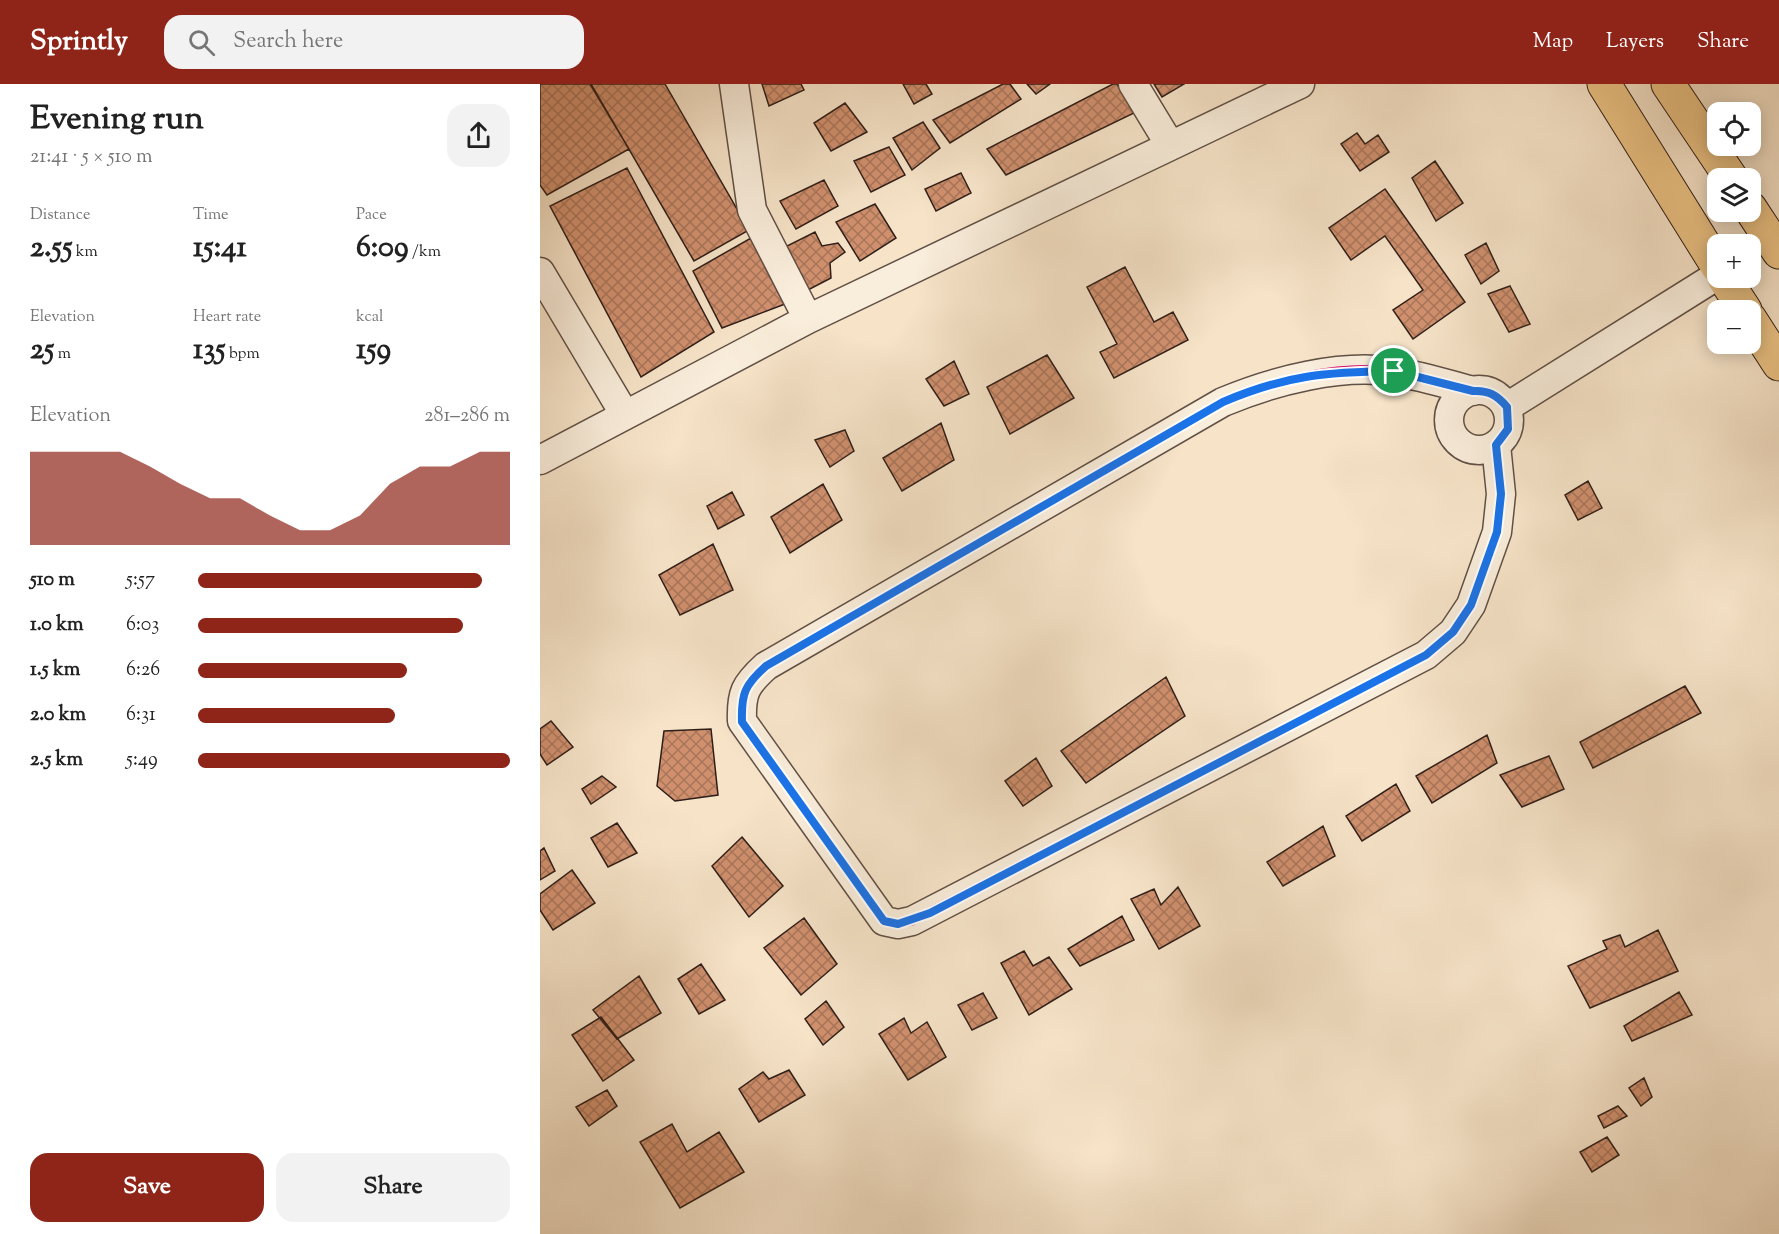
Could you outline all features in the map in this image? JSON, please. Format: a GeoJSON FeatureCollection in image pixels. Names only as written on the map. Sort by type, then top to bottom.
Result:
{"type":"FeatureCollection","features":[{"type":"Feature","properties":{"kind":"main road"},"geometry":{"type":"LineString","coordinates":[[1604,84],[1707,249]]}},
{"type":"Feature","properties":{"kind":"main road"},"geometry":{"type":"LineString","coordinates":[[1668,84],[1724,168]]}},
{"type":"Feature","properties":{"kind":"main road"},"geometry":{"type":"LineString","coordinates":[[1759,222],[1779,252]]}},
{"type":"Feature","properties":{"kind":"main road"},"geometry":{"type":"LineString","coordinates":[[1761,336],[1779,364]]}},
{"type":"Feature","properties":{"kind":"street"},"geometry":{"type":"LineString","coordinates":[[734,84],[752,210],[808,319]]}},
{"type":"Feature","properties":{"kind":"street"},"geometry":{"type":"LineString","coordinates":[[1133,84],[1170,145]]}},
{"type":"Feature","properties":{"kind":"street"},"geometry":{"type":"LineString","coordinates":[[540,460],[808,319],[1300,84]]}},
{"type":"Feature","properties":{"kind":"street"},"geometry":{"type":"LineString","coordinates":[[540,272],[625,416]]}},
{"type":"Feature","properties":{"kind":"street"},"geometry":{"type":"LineString","coordinates":[[1507,407],[1707,282]]}},
{"type":"Feature","properties":{"kind":"street"},"geometry":{"type":"LineString","coordinates":[[1473,391],[1463,394],[1450,411],[1451,431],[1457,440],[1475,449],[1496,445],[1508,429],[1507,407],[1493,394],[1394,371],[1330,372],[1263,384],[1223,402],[766,666],[748,682],[741,703],[742,722],[884,921],[898,924],[912,921],[1426,655],[1453,632],[1471,605],[1497,532],[1501,494],[1496,445]]}},
{"type":"Feature","properties":{"kind":"building"},"geometry":{"type":"Polygon","coordinates":[[[540,84],[590,84],[629,149],[547,195],[540,185],[540,84]]]}},
{"type":"Feature","properties":{"kind":"building"},"geometry":{"type":"Polygon","coordinates":[[[591,84],[665,84],[749,230],[694,261],[591,84]]]}},
{"type":"Feature","properties":{"kind":"building"},"geometry":{"type":"Polygon","coordinates":[[[762,84],[801,84],[804,90],[769,106],[762,84]]]}},
{"type":"Feature","properties":{"kind":"building"},"geometry":{"type":"Polygon","coordinates":[[[903,84],[926,84],[932,94],[914,104],[903,84]]]}},
{"type":"Feature","properties":{"kind":"building"},"geometry":{"type":"Polygon","coordinates":[[[1003,84],[1010,84],[1021,99],[950,143],[933,120],[1003,84]]]}},
{"type":"Feature","properties":{"kind":"building"},"geometry":{"type":"Polygon","coordinates":[[[1027,84],[1050,84],[1036,94],[1027,84]]]}},
{"type":"Feature","properties":{"kind":"building"},"geometry":{"type":"Polygon","coordinates":[[[1117,84],[1134,113],[1006,175],[987,149],[1117,84]]]}},
{"type":"Feature","properties":{"kind":"building"},"geometry":{"type":"Polygon","coordinates":[[[1154,84],[1184,84],[1162,97],[1154,84]]]}},
{"type":"Feature","properties":{"kind":"building"},"geometry":{"type":"Polygon","coordinates":[[[845,103],[867,132],[831,151],[814,123],[845,103]]]}},
{"type":"Feature","properties":{"kind":"building"},"geometry":{"type":"Polygon","coordinates":[[[923,122],[940,148],[912,170],[893,138],[923,122]]]}},
{"type":"Feature","properties":{"kind":"building"},"geometry":{"type":"Polygon","coordinates":[[[1357,133],[1365,144],[1378,135],[1389,152],[1360,171],[1341,144],[1357,133]]]}},
{"type":"Feature","properties":{"kind":"building"},"geometry":{"type":"Polygon","coordinates":[[[889,147],[905,175],[871,192],[854,161],[889,147]]]}},
{"type":"Feature","properties":{"kind":"building"},"geometry":{"type":"Polygon","coordinates":[[[1435,161],[1463,203],[1436,221],[1412,178],[1435,161]]]}},
{"type":"Feature","properties":{"kind":"building"},"geometry":{"type":"Polygon","coordinates":[[[627,168],[714,332],[641,377],[550,206],[627,168]]]}},
{"type":"Feature","properties":{"kind":"building"},"geometry":{"type":"Polygon","coordinates":[[[961,173],[971,193],[936,211],[925,189],[961,173]]]}},
{"type":"Feature","properties":{"kind":"building"},"geometry":{"type":"Polygon","coordinates":[[[824,180],[838,206],[796,229],[780,201],[824,180]]]}},
{"type":"Feature","properties":{"kind":"building"},"geometry":{"type":"Polygon","coordinates":[[[1385,189],[1465,302],[1413,339],[1393,310],[1423,290],[1385,236],[1351,260],[1329,228],[1385,189]]]}},
{"type":"Feature","properties":{"kind":"building"},"geometry":{"type":"Polygon","coordinates":[[[875,204],[896,238],[860,261],[836,222],[875,204]]]}},
{"type":"Feature","properties":{"kind":"building"},"geometry":{"type":"Polygon","coordinates":[[[815,232],[822,246],[838,243],[845,252],[830,263],[831,278],[806,291],[783,248],[815,232]]]}},
{"type":"Feature","properties":{"kind":"building"},"geometry":{"type":"Polygon","coordinates":[[[751,238],[785,304],[722,328],[693,271],[751,238]]]}},
{"type":"Feature","properties":{"kind":"building"},"geometry":{"type":"Polygon","coordinates":[[[1486,243],[1499,271],[1481,284],[1465,255],[1486,243]]]}},
{"type":"Feature","properties":{"kind":"building"},"geometry":{"type":"Polygon","coordinates":[[[1125,267],[1154,322],[1173,312],[1188,340],[1114,378],[1100,352],[1117,344],[1087,287],[1125,267]]]}},
{"type":"Feature","properties":{"kind":"building"},"geometry":{"type":"Polygon","coordinates":[[[1510,286],[1530,324],[1509,332],[1488,294],[1510,286]]]}},
{"type":"Feature","properties":{"kind":"building"},"geometry":{"type":"Polygon","coordinates":[[[1047,355],[1074,398],[1010,434],[987,387],[1047,355]]]}},
{"type":"Feature","properties":{"kind":"building"},"geometry":{"type":"Polygon","coordinates":[[[954,361],[969,394],[944,406],[926,379],[954,361]]]}},
{"type":"Feature","properties":{"kind":"building"},"geometry":{"type":"Polygon","coordinates":[[[941,423],[954,460],[902,491],[883,458],[941,423]]]}},
{"type":"Feature","properties":{"kind":"building"},"geometry":{"type":"Polygon","coordinates":[[[845,430],[854,451],[830,467],[815,440],[845,430]]]}},
{"type":"Feature","properties":{"kind":"building"},"geometry":{"type":"Polygon","coordinates":[[[1588,481],[1602,508],[1578,520],[1565,495],[1588,481]]]}},
{"type":"Feature","properties":{"kind":"building"},"geometry":{"type":"Polygon","coordinates":[[[823,484],[842,520],[790,553],[771,517],[823,484]]]}},
{"type":"Feature","properties":{"kind":"building"},"geometry":{"type":"Polygon","coordinates":[[[732,492],[744,515],[718,529],[707,506],[732,492]]]}},
{"type":"Feature","properties":{"kind":"building"},"geometry":{"type":"Polygon","coordinates":[[[713,544],[733,590],[680,615],[659,575],[713,544]]]}},
{"type":"Feature","properties":{"kind":"building"},"geometry":{"type":"Polygon","coordinates":[[[1166,677],[1185,716],[1086,783],[1061,751],[1166,677]]]}},
{"type":"Feature","properties":{"kind":"building"},"geometry":{"type":"Polygon","coordinates":[[[1685,686],[1701,713],[1593,768],[1580,742],[1685,686]]]}},
{"type":"Feature","properties":{"kind":"building"},"geometry":{"type":"Polygon","coordinates":[[[551,721],[573,747],[547,765],[540,754],[540,729],[551,721]]]}},
{"type":"Feature","properties":{"kind":"building"},"geometry":{"type":"Polygon","coordinates":[[[711,729],[718,795],[675,801],[657,786],[664,731],[711,729]]]}},
{"type":"Feature","properties":{"kind":"building"},"geometry":{"type":"Polygon","coordinates":[[[1487,735],[1497,763],[1432,803],[1416,776],[1487,735]]]}},
{"type":"Feature","properties":{"kind":"building"},"geometry":{"type":"Polygon","coordinates":[[[1549,756],[1564,789],[1522,807],[1500,775],[1549,756]]]}},
{"type":"Feature","properties":{"kind":"building"},"geometry":{"type":"Polygon","coordinates":[[[1036,758],[1052,786],[1023,806],[1005,781],[1036,758]]]}},
{"type":"Feature","properties":{"kind":"building"},"geometry":{"type":"Polygon","coordinates":[[[602,776],[616,787],[591,804],[582,789],[602,776]]]}},
{"type":"Feature","properties":{"kind":"building"},"geometry":{"type":"Polygon","coordinates":[[[1396,784],[1410,811],[1362,841],[1346,816],[1396,784]]]}},
{"type":"Feature","properties":{"kind":"building"},"geometry":{"type":"Polygon","coordinates":[[[617,823],[637,853],[608,867],[591,838],[617,823]]]}},
{"type":"Feature","properties":{"kind":"building"},"geometry":{"type":"Polygon","coordinates":[[[1323,826],[1335,856],[1283,886],[1267,862],[1323,826]]]}},
{"type":"Feature","properties":{"kind":"building"},"geometry":{"type":"Polygon","coordinates":[[[742,837],[783,886],[749,917],[712,866],[742,837]]]}},
{"type":"Feature","properties":{"kind":"building"},"geometry":{"type":"Polygon","coordinates":[[[544,848],[555,871],[540,880],[540,851],[544,848]]]}},
{"type":"Feature","properties":{"kind":"building"},"geometry":{"type":"Polygon","coordinates":[[[572,870],[595,903],[553,930],[540,910],[540,894],[572,870]]]}},
{"type":"Feature","properties":{"kind":"building"},"geometry":{"type":"Polygon","coordinates":[[[1178,887],[1200,926],[1159,949],[1131,899],[1154,889],[1161,905],[1178,887]]]}},
{"type":"Feature","properties":{"kind":"building"},"geometry":{"type":"Polygon","coordinates":[[[1122,916],[1134,940],[1080,966],[1068,949],[1122,916]]]}},
{"type":"Feature","properties":{"kind":"building"},"geometry":{"type":"Polygon","coordinates":[[[804,918],[837,964],[801,995],[764,948],[804,918]]]}},
{"type":"Feature","properties":{"kind":"building"},"geometry":{"type":"Polygon","coordinates":[[[1658,930],[1678,971],[1590,1008],[1568,966],[1607,949],[1603,941],[1620,935],[1625,947],[1658,930]]]}},
{"type":"Feature","properties":{"kind":"building"},"geometry":{"type":"Polygon","coordinates":[[[1024,951],[1033,966],[1049,957],[1072,989],[1029,1015],[1001,963],[1024,951]]]}},
{"type":"Feature","properties":{"kind":"building"},"geometry":{"type":"Polygon","coordinates":[[[701,964],[725,1000],[699,1014],[678,979],[701,964]]]}},
{"type":"Feature","properties":{"kind":"building"},"geometry":{"type":"Polygon","coordinates":[[[639,976],[661,1013],[617,1039],[593,1010],[639,976]]]}},
{"type":"Feature","properties":{"kind":"building"},"geometry":{"type":"Polygon","coordinates":[[[1679,992],[1692,1015],[1632,1041],[1624,1026],[1679,992]]]}},
{"type":"Feature","properties":{"kind":"building"},"geometry":{"type":"Polygon","coordinates":[[[983,993],[997,1018],[972,1030],[958,1005],[983,993]]]}},
{"type":"Feature","properties":{"kind":"building"},"geometry":{"type":"Polygon","coordinates":[[[826,1001],[844,1027],[823,1045],[805,1019],[826,1001]]]}},
{"type":"Feature","properties":{"kind":"building"},"geometry":{"type":"Polygon","coordinates":[[[601,1017],[634,1060],[603,1081],[572,1035],[601,1017]]]}},
{"type":"Feature","properties":{"kind":"building"},"geometry":{"type":"Polygon","coordinates":[[[904,1018],[911,1033],[927,1022],[946,1057],[908,1080],[879,1034],[904,1018]]]}},
{"type":"Feature","properties":{"kind":"building"},"geometry":{"type":"Polygon","coordinates":[[[789,1070],[805,1095],[759,1122],[739,1089],[763,1072],[769,1079],[789,1070]]]}},
{"type":"Feature","properties":{"kind":"building"},"geometry":{"type":"Polygon","coordinates":[[[1644,1078],[1652,1097],[1641,1106],[1629,1088],[1644,1078]]]}},
{"type":"Feature","properties":{"kind":"building"},"geometry":{"type":"Polygon","coordinates":[[[607,1090],[617,1106],[589,1126],[576,1107],[607,1090]]]}},
{"type":"Feature","properties":{"kind":"building"},"geometry":{"type":"Polygon","coordinates":[[[1618,1106],[1627,1116],[1604,1128],[1598,1116],[1618,1106]]]}},
{"type":"Feature","properties":{"kind":"building"},"geometry":{"type":"Polygon","coordinates":[[[672,1124],[687,1152],[719,1132],[744,1172],[680,1208],[640,1142],[672,1124]]]}},
{"type":"Feature","properties":{"kind":"building"},"geometry":{"type":"Polygon","coordinates":[[[1607,1137],[1619,1155],[1592,1172],[1580,1152],[1607,1137]]]}},
{"type":"Feature","properties":{"kind":"cycle path"},"geometry":{"type":"LineString","coordinates":[[1473,391],[1396,372],[1353,370],[1285,381],[1223,402],[766,666],[746,690],[742,703],[742,721],[884,921],[898,924],[912,921],[1426,655],[1453,632],[1471,605],[1497,532],[1501,494],[1496,445]]}},
{"type":"Feature","properties":{"kind":"route"},"geometry":{"type":"LineString","coordinates":[[1394,371],[1473,391],[1483,390],[1493,394],[1507,407],[1508,429],[1496,445],[1501,494],[1497,532],[1471,605],[1453,632],[1426,655],[930,913],[898,924],[884,921],[742,722],[741,703],[748,682],[766,666],[1223,402],[1263,384],[1330,372],[1394,371]]}}]}
